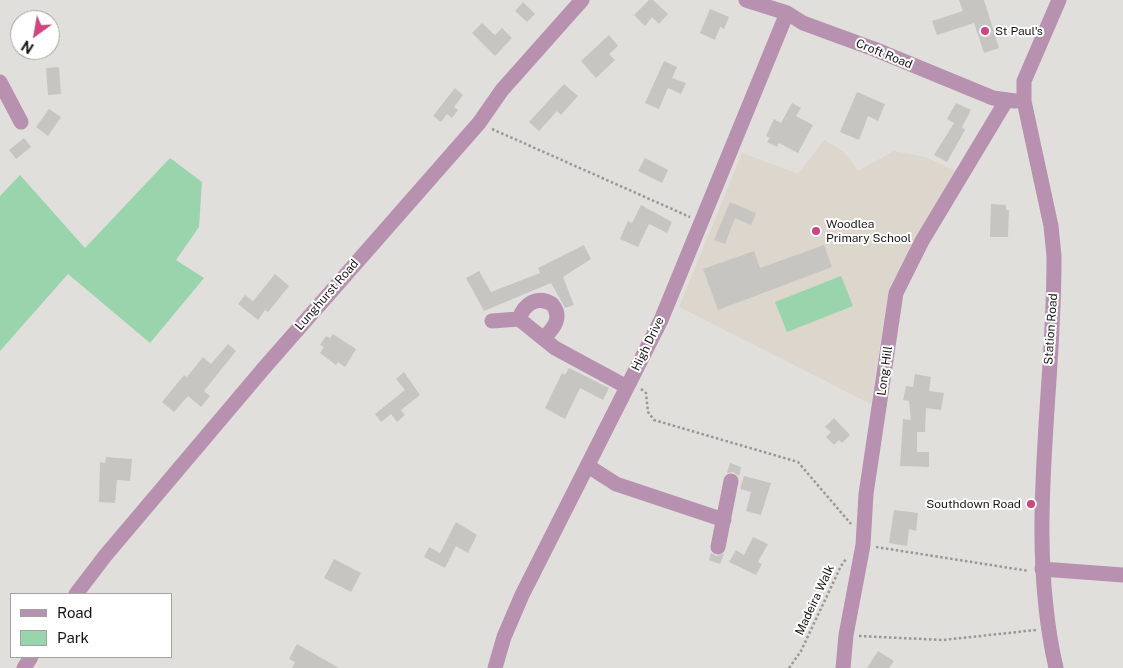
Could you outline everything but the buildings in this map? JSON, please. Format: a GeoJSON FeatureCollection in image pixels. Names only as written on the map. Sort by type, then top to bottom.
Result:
{"type":"FeatureCollection","features":[{"type":"Feature","properties":{"kind":"street","name":"Lunghurst Road"},"geometry":{"type":"LineString","coordinates":[[77,593],[104,556],[264,368],[479,123],[502,90],[582,0]]}},
{"type":"Feature","properties":{"kind":"street","name":"Station Road"},"geometry":{"type":"LineString","coordinates":[[1056,668],[1047,630],[1042,571],[1042,519],[1054,256],[1051,226],[1024,101],[1024,81],[1059,0]]}},
{"type":"Feature","properties":{"kind":"street","name":"Croft Road"},"geometry":{"type":"LineString","coordinates":[[753,1],[787,14],[803,23],[874,49],[993,98],[1006,101],[1024,101]]}},
{"type":"Feature","properties":{"kind":"street","name":"High Drive"},"geometry":{"type":"LineString","coordinates":[[496,668],[504,637],[522,595],[661,320],[787,14]]}},
{"type":"Feature","properties":{"kind":"street"},"geometry":{"type":"LineString","coordinates":[[0,82],[21,122]]}},
{"type":"Feature","properties":{"kind":"street","name":"Long Hill"},"geometry":{"type":"LineString","coordinates":[[844,668],[846,635],[863,542],[866,494],[896,293],[922,241],[1006,101]]}},
{"type":"Feature","properties":{"kind":"street"},"geometry":{"type":"LineString","coordinates":[[519,319],[522,310],[534,301],[540,300],[552,304],[558,318],[556,324],[544,338]]}},
{"type":"Feature","properties":{"kind":"street"},"geometry":{"type":"LineString","coordinates":[[492,321],[519,319],[555,348],[629,383]]}},
{"type":"Feature","properties":{"kind":"street"},"geometry":{"type":"LineString","coordinates":[[588,466],[616,484],[724,520]]}},
{"type":"Feature","properties":{"kind":"street"},"geometry":{"type":"LineString","coordinates":[[718,546],[731,481]]}},
{"type":"Feature","properties":{"kind":"street"},"geometry":{"type":"LineString","coordinates":[[1042,571],[1123,574]]}},
{"type":"Feature","properties":{"kind":"path"},"geometry":{"type":"LineString","coordinates":[[479,123],[701,222]]}},
{"type":"Feature","properties":{"kind":"path"},"geometry":{"type":"LineString","coordinates":[[629,383],[646,393],[648,412],[654,420],[798,462],[863,542],[1042,571]]}},
{"type":"Feature","properties":{"kind":"path","name":"Madeira Walk"},"geometry":{"type":"LineString","coordinates":[[789,668],[801,651],[841,566],[855,548],[863,542]]}},
{"type":"Feature","properties":{"kind":"path"},"geometry":{"type":"LineString","coordinates":[[846,635],[943,640],[998,632],[1047,630]]}},
{"type":"Feature","properties":{"kind":"shaded area","name":"Woodlea Primary School"},"geometry":{"type":"Polygon","coordinates":[[[824,140],[844,152],[858,171],[894,151],[925,157],[956,171],[889,289],[871,404],[679,307],[742,153],[798,174],[824,140]]]}},
{"type":"Feature","properties":{"kind":"green space"},"geometry":{"type":"Polygon","coordinates":[[[170,158],[202,182],[199,227],[176,260],[204,278],[150,343],[68,274],[0,351],[0,196],[20,175],[85,248],[170,158]]]}},
{"type":"Feature","properties":{"kind":"green space"},"geometry":{"type":"Polygon","coordinates":[[[841,276],[853,306],[787,332],[775,302],[841,276]]]}},
{"type":"Feature","properties":{"kind":"place","name":"St Paul's"},"geometry":{"type":"Point","coordinates":[985,31]}},
{"type":"Feature","properties":{"kind":"place","name":"Woodlea Primary School"},"geometry":{"type":"Point","coordinates":[816,231]}},
{"type":"Feature","properties":{"kind":"place","name":"Southdown Road"},"geometry":{"type":"Point","coordinates":[1031,504]}}]}
